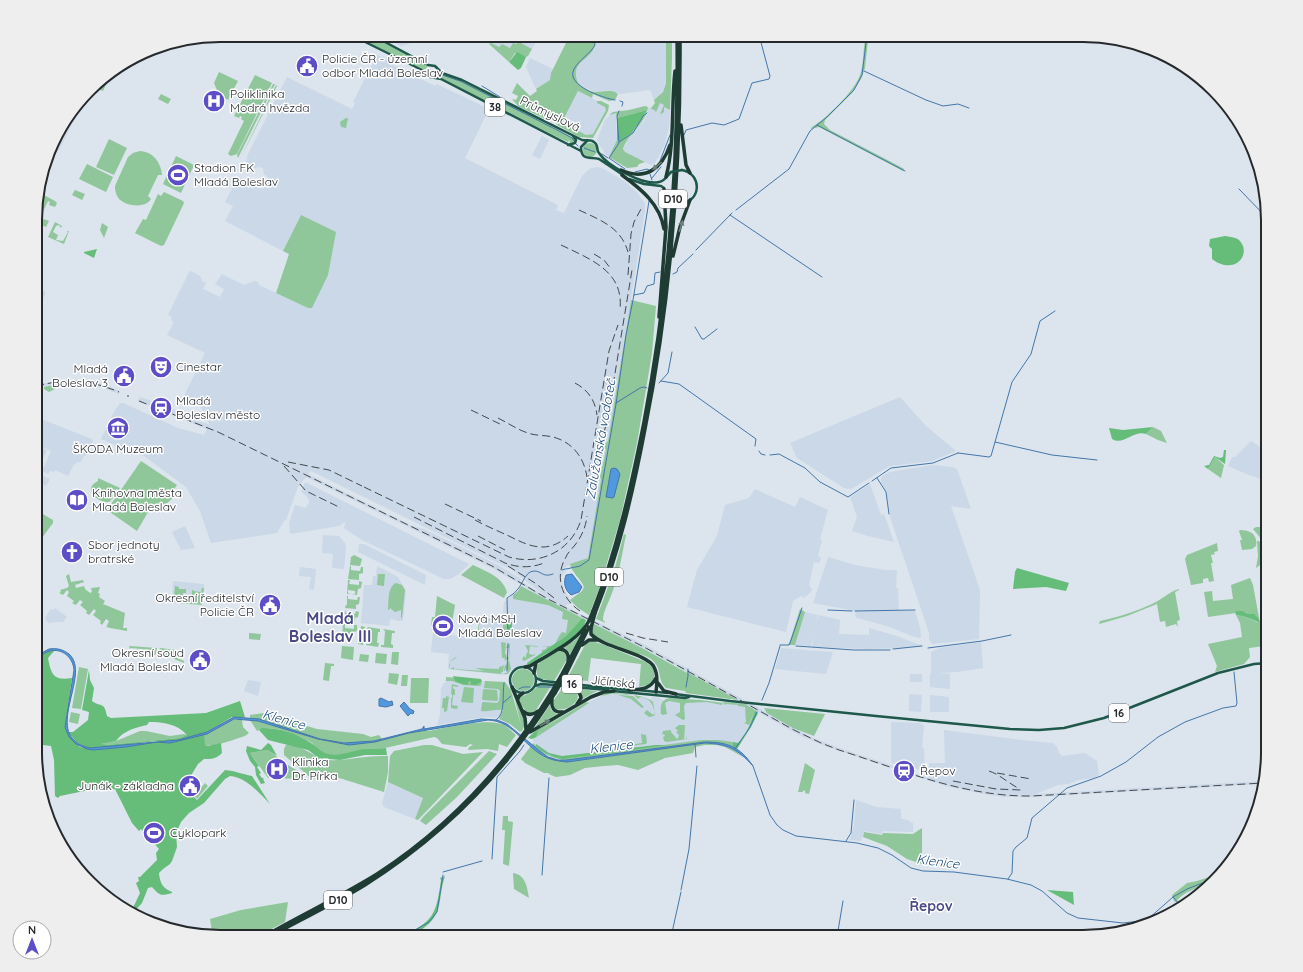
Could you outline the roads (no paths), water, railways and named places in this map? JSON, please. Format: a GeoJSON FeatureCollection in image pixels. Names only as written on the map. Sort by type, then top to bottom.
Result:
{"type":"FeatureCollection","features":[{"type":"Feature","properties":{"kind":"highway","name":"D10"},"geometry":{"type":"LineString","coordinates":[[563,676],[566,667],[594,612],[613,555],[626,506],[641,436],[657,344],[668,256],[676,131],[678,42]]}},
{"type":"Feature","properties":{"kind":"highway","name":"D10"},"geometry":{"type":"LineString","coordinates":[[283,930],[333,904],[364,885],[426,842],[466,805],[494,776],[526,733],[553,693],[580,647],[609,576],[620,540],[639,461],[654,380],[670,267],[677,175],[680,110],[678,42]]}},
{"type":"Feature","properties":{"kind":"highway","name":"D10"},"geometry":{"type":"LineString","coordinates":[[672,132],[673,93],[677,54]]}},
{"type":"Feature","properties":{"kind":"highway"},"geometry":{"type":"LineString","coordinates":[[680,110],[686,163],[690,173]]}},
{"type":"Feature","properties":{"kind":"highway"},"geometry":{"type":"LineString","coordinates":[[621,173],[638,174],[654,169],[660,164],[666,154],[672,132]]}},
{"type":"Feature","properties":{"kind":"highway"},"geometry":{"type":"LineString","coordinates":[[666,178],[672,132]]}},
{"type":"Feature","properties":{"kind":"highway"},"geometry":{"type":"LineString","coordinates":[[621,173],[643,191],[654,204],[663,222],[665,240]]}},
{"type":"Feature","properties":{"kind":"highway"},"geometry":{"type":"LineString","coordinates":[[657,344],[666,218],[664,188]]}},
{"type":"Feature","properties":{"kind":"highway"},"geometry":{"type":"LineString","coordinates":[[670,267],[680,227],[690,200]]}},
{"type":"Feature","properties":{"kind":"highway"},"geometry":{"type":"LineString","coordinates":[[526,667],[537,662],[574,638],[588,626],[591,634],[600,640],[649,661],[654,667],[656,694]]}},
{"type":"Feature","properties":{"kind":"highway"},"geometry":{"type":"LineString","coordinates":[[580,647],[589,640],[600,640]]}},
{"type":"Feature","properties":{"kind":"highway","name":"16"},"geometry":{"type":"LineString","coordinates":[[557,649],[563,649],[568,653],[566,667]]}},
{"type":"Feature","properties":{"kind":"highway"},"geometry":{"type":"LineString","coordinates":[[534,673],[537,662]]}},
{"type":"Feature","properties":{"kind":"highway"},"geometry":{"type":"LineString","coordinates":[[629,690],[647,688],[656,679]]}},
{"type":"Feature","properties":{"kind":"highway"},"geometry":{"type":"LineString","coordinates":[[656,679],[659,686],[664,691],[676,694]]}},
{"type":"Feature","properties":{"kind":"highway"},"geometry":{"type":"LineString","coordinates":[[567,686],[580,693],[581,698],[576,704]]}},
{"type":"Feature","properties":{"kind":"highway"},"geometry":{"type":"LineString","coordinates":[[512,687],[523,711],[526,723],[526,733]]}},
{"type":"Feature","properties":{"kind":"highway","name":"16"},"geometry":{"type":"LineString","coordinates":[[526,733],[576,704],[598,694],[614,691]]}},
{"type":"Feature","properties":{"kind":"highway"},"geometry":{"type":"LineString","coordinates":[[518,700],[519,696],[523,693]]}},
{"type":"Feature","properties":{"kind":"highway","name":"D10"},"geometry":{"type":"LineString","coordinates":[[526,733],[553,693]]}},
{"type":"Feature","properties":{"kind":"highway"},"geometry":{"type":"LineString","coordinates":[[553,693],[552,708],[556,712],[564,712]]}},
{"type":"Feature","properties":{"kind":"highway"},"geometry":{"type":"LineString","coordinates":[[523,711],[526,714],[531,715],[536,713],[543,706]]}},
{"type":"Feature","properties":{"kind":"highway","name":"D10"},"geometry":{"type":"LineString","coordinates":[[276,930],[343,894],[403,856],[465,802],[519,742]]}},
{"type":"Feature","properties":{"kind":"main road","name":"Průmyslová"},"geometry":{"type":"LineString","coordinates":[[366,42],[424,70],[430,78],[441,79],[581,151]]}},
{"type":"Feature","properties":{"kind":"main road","name":"Průmyslová"},"geometry":{"type":"LineString","coordinates":[[385,42],[429,65],[437,67],[443,73],[462,80],[572,135],[584,140],[589,140]]}},
{"type":"Feature","properties":{"kind":"main road"},"geometry":{"type":"LineString","coordinates":[[427,74],[428,67],[433,65]]}},
{"type":"Feature","properties":{"kind":"main road"},"geometry":{"type":"LineString","coordinates":[[434,78],[439,75],[439,69]]}},
{"type":"Feature","properties":{"kind":"main road"},"geometry":{"type":"LineString","coordinates":[[568,145],[576,142],[572,135]]}},
{"type":"Feature","properties":{"kind":"main road"},"geometry":{"type":"LineString","coordinates":[[581,151],[583,144],[589,140]]}},
{"type":"Feature","properties":{"kind":"main road","name":"38"},"geometry":{"type":"LineString","coordinates":[[589,140],[596,144],[598,151],[605,160],[621,173],[648,182],[660,182],[666,178]]}},
{"type":"Feature","properties":{"kind":"main road","name":"38"},"geometry":{"type":"LineString","coordinates":[[581,151],[585,157],[597,158],[641,184],[664,188]]}},
{"type":"Feature","properties":{"kind":"main road"},"geometry":{"type":"LineString","coordinates":[[593,158],[598,151]]}},
{"type":"Feature","properties":{"kind":"main road"},"geometry":{"type":"LineString","coordinates":[[682,170],[690,173],[696,180],[697,190],[694,196],[685,203],[680,203],[670,198],[664,188],[666,178],[671,172],[682,170]]}},
{"type":"Feature","properties":{"kind":"main road","name":"Jičínská"},"geometry":{"type":"LineString","coordinates":[[523,693],[530,691],[535,686],[541,684],[614,691],[676,694],[690,697],[1010,729],[1054,729],[1104,718],[1218,673],[1252,665],[1261,664]]}},
{"type":"Feature","properties":{"kind":"main road"},"geometry":{"type":"LineString","coordinates":[[523,693],[516,692],[512,687],[510,680],[512,672],[518,668],[526,667],[534,673],[536,678],[535,686]]}},
{"type":"Feature","properties":{"kind":"main road","name":"Jičínská"},"geometry":{"type":"LineString","coordinates":[[536,678],[542,681],[629,690],[685,698],[690,697]]}},
{"type":"Feature","properties":{"kind":"water"},"geometry":{"type":"Polygon","coordinates":[[[611,469],[617,469],[620,474],[614,497],[606,497],[611,469]]]}},
{"type":"Feature","properties":{"kind":"water"},"geometry":{"type":"Polygon","coordinates":[[[572,574],[582,587],[579,592],[571,595],[566,589],[565,581],[566,575],[572,574]]]}},
{"type":"Feature","properties":{"kind":"water"},"geometry":{"type":"Polygon","coordinates":[[[49,649],[59,649],[69,654],[75,664],[73,690],[67,719],[69,732],[75,742],[90,748],[178,740],[207,732],[234,717],[259,719],[320,739],[344,743],[374,741],[422,729],[424,726],[424,729],[481,719],[497,720],[507,724],[548,757],[558,760],[713,742],[727,745],[738,750],[753,766],[732,748],[705,743],[567,762],[558,761],[540,754],[506,725],[488,720],[409,733],[375,742],[349,745],[318,739],[258,721],[234,719],[207,734],[170,743],[157,742],[93,750],[76,744],[69,737],[65,727],[74,670],[72,661],[63,652],[54,650],[42,655],[42,653],[49,649]]]}},
{"type":"Feature","properties":{"kind":"water"},"geometry":{"type":"Polygon","coordinates":[[[381,698],[389,702],[392,701],[393,705],[386,707],[379,706],[379,699],[381,698]]]}},
{"type":"Feature","properties":{"kind":"water"},"geometry":{"type":"Polygon","coordinates":[[[404,702],[414,711],[413,714],[411,713],[408,716],[400,706],[404,702]]]}},
{"type":"Feature","properties":{"kind":"waterway","name":"Zalužanská vodoteč"},"geometry":{"type":"LineString","coordinates":[[594,42],[595,45],[574,69],[573,75],[575,81],[580,86],[595,94],[615,100]]}},
{"type":"Feature","properties":{"kind":"waterway"},"geometry":{"type":"LineString","coordinates":[[684,135],[686,130],[712,123],[724,125],[739,119],[752,83],[769,79],[770,76],[761,42]]}},
{"type":"Feature","properties":{"kind":"waterway","name":"Zalužanská vodoteč"},"geometry":{"type":"LineString","coordinates":[[736,210],[789,169],[810,131],[827,117],[854,90],[862,75],[866,42]]}},
{"type":"Feature","properties":{"kind":"waterway"},"geometry":{"type":"LineString","coordinates":[[864,71],[926,100],[943,106],[958,104],[969,108]]}},
{"type":"Feature","properties":{"kind":"waterway"},"geometry":{"type":"LineString","coordinates":[[442,75],[460,81],[559,131],[572,138],[574,141]]}},
{"type":"Feature","properties":{"kind":"waterway"},"geometry":{"type":"LineString","coordinates":[[482,86],[500,97]]}},
{"type":"Feature","properties":{"kind":"waterway","name":"Zalužanská vodoteč"},"geometry":{"type":"LineString","coordinates":[[620,101],[623,102],[622,106]]}},
{"type":"Feature","properties":{"kind":"waterway","name":"Zalužanská vodoteč"},"geometry":{"type":"LineString","coordinates":[[619,111],[617,116],[619,143],[609,158],[625,169]]}},
{"type":"Feature","properties":{"kind":"waterway"},"geometry":{"type":"LineString","coordinates":[[619,142],[633,133],[643,116],[647,113]]}},
{"type":"Feature","properties":{"kind":"waterway"},"geometry":{"type":"LineString","coordinates":[[817,125],[905,171]]}},
{"type":"Feature","properties":{"kind":"waterway"},"geometry":{"type":"LineString","coordinates":[[660,161],[670,135]]}},
{"type":"Feature","properties":{"kind":"waterway"},"geometry":{"type":"LineString","coordinates":[[584,148],[595,152]]}},
{"type":"Feature","properties":{"kind":"waterway"},"geometry":{"type":"LineString","coordinates":[[602,154],[608,158]]}},
{"type":"Feature","properties":{"kind":"waterway"},"geometry":{"type":"LineString","coordinates":[[652,178],[661,167]]}},
{"type":"Feature","properties":{"kind":"waterway","name":"Zalužanská vodoteč"},"geometry":{"type":"LineString","coordinates":[[635,172],[647,169],[649,170]]}},
{"type":"Feature","properties":{"kind":"waterway","name":"Zalužanská vodoteč"},"geometry":{"type":"LineString","coordinates":[[650,174],[652,180]]}},
{"type":"Feature","properties":{"kind":"waterway"},"geometry":{"type":"LineString","coordinates":[[1239,189],[1261,212]]}},
{"type":"Feature","properties":{"kind":"waterway","name":"Zalužanská vodoteč"},"geometry":{"type":"LineString","coordinates":[[566,569],[580,566],[589,560],[649,201]]}},
{"type":"Feature","properties":{"kind":"waterway","name":"Zalužanská vodoteč"},"geometry":{"type":"LineString","coordinates":[[696,250],[732,213]]}},
{"type":"Feature","properties":{"kind":"waterway"},"geometry":{"type":"LineString","coordinates":[[730,215],[822,277]]}},
{"type":"Feature","properties":{"kind":"waterway","name":"Zalužanská vodoteč"},"geometry":{"type":"LineString","coordinates":[[673,274],[677,272],[678,268],[693,254]]}},
{"type":"Feature","properties":{"kind":"waterway","name":"Zalužanská vodoteč"},"geometry":{"type":"LineString","coordinates":[[634,295],[644,293],[647,286],[654,284],[655,273],[660,272]]}},
{"type":"Feature","properties":{"kind":"waterway"},"geometry":{"type":"LineString","coordinates":[[995,442],[1012,382],[1031,354],[1040,321],[1055,311]]}},
{"type":"Feature","properties":{"kind":"waterway"},"geometry":{"type":"LineString","coordinates":[[695,327],[702,339],[717,329]]}},
{"type":"Feature","properties":{"kind":"waterway"},"geometry":{"type":"LineString","coordinates":[[659,383],[668,373],[672,352]]}},
{"type":"Feature","properties":{"kind":"waterway"},"geometry":{"type":"LineString","coordinates":[[661,381],[679,384],[756,439],[755,446]]}},
{"type":"Feature","properties":{"kind":"waterway"},"geometry":{"type":"LineString","coordinates":[[616,403],[640,388],[647,388]]}},
{"type":"Feature","properties":{"kind":"waterway"},"geometry":{"type":"LineString","coordinates":[[958,453],[989,457],[991,456],[995,442],[1052,455],[1097,460]]}},
{"type":"Feature","properties":{"kind":"waterway"},"geometry":{"type":"LineString","coordinates":[[759,451],[761,454],[765,455]]}},
{"type":"Feature","properties":{"kind":"waterway"},"geometry":{"type":"LineString","coordinates":[[872,481],[891,468],[933,463],[958,453]]}},
{"type":"Feature","properties":{"kind":"waterway"},"geometry":{"type":"LineString","coordinates":[[770,455],[779,454],[805,468],[820,482],[848,497],[869,483]]}},
{"type":"Feature","properties":{"kind":"waterway"},"geometry":{"type":"LineString","coordinates":[[877,478],[886,492],[889,514]]}},
{"type":"Feature","properties":{"kind":"waterway","name":"Zalužanská vodoteč"},"geometry":{"type":"LineString","coordinates":[[508,637],[507,598],[519,588],[528,573],[537,571],[545,575],[553,574]]}},
{"type":"Feature","properties":{"kind":"waterway"},"geometry":{"type":"LineString","coordinates":[[780,645],[789,645],[802,608]]}},
{"type":"Feature","properties":{"kind":"waterway"},"geometry":{"type":"LineString","coordinates":[[828,610],[852,611]]}},
{"type":"Feature","properties":{"kind":"waterway"},"geometry":{"type":"LineString","coordinates":[[855,611],[915,610]]}},
{"type":"Feature","properties":{"kind":"waterway"},"geometry":{"type":"LineString","coordinates":[[928,648],[982,641],[1011,635]]}},
{"type":"Feature","properties":{"kind":"waterway","name":"Zalužanská vodoteč"},"geometry":{"type":"LineString","coordinates":[[507,671],[508,644]]}},
{"type":"Feature","properties":{"kind":"waterway"},"geometry":{"type":"LineString","coordinates":[[762,700],[769,683],[780,646]]}},
{"type":"Feature","properties":{"kind":"waterway"},"geometry":{"type":"LineString","coordinates":[[796,646],[854,650],[890,650]]}},
{"type":"Feature","properties":{"kind":"waterway"},"geometry":{"type":"LineString","coordinates":[[893,649],[922,646]]}},
{"type":"Feature","properties":{"kind":"waterway"},"geometry":{"type":"LineString","coordinates":[[686,687],[688,669]]}},
{"type":"Feature","properties":{"kind":"waterway"},"geometry":{"type":"LineString","coordinates":[[1008,879],[1012,873],[1013,851],[1027,838],[1032,818],[1067,788],[1101,776],[1126,762],[1158,737],[1185,722],[1223,708],[1236,706],[1234,672]]}},
{"type":"Feature","properties":{"kind":"waterway","name":"Zalužanská vodoteč"},"geometry":{"type":"LineString","coordinates":[[496,720],[502,709],[504,683]]}},
{"type":"Feature","properties":{"kind":"waterway"},"geometry":{"type":"LineString","coordinates":[[519,689],[523,687],[530,687]]}},
{"type":"Feature","properties":{"kind":"waterway"},"geometry":{"type":"LineString","coordinates":[[538,687],[553,687]]}},
{"type":"Feature","properties":{"kind":"waterway","name":"Zalužanská vodoteč"},"geometry":{"type":"LineString","coordinates":[[503,703],[511,696]]}},
{"type":"Feature","properties":{"kind":"waterway"},"geometry":{"type":"LineString","coordinates":[[735,749],[750,727],[757,712]]}},
{"type":"Feature","properties":{"kind":"waterway"},"geometry":{"type":"LineString","coordinates":[[695,744],[696,757]]}},
{"type":"Feature","properties":{"kind":"waterway"},"geometry":{"type":"LineString","coordinates":[[492,859],[497,777],[524,745]]}},
{"type":"Feature","properties":{"kind":"waterway"},"geometry":{"type":"LineString","coordinates":[[681,890],[689,849],[697,766]]}},
{"type":"Feature","properties":{"kind":"waterway","name":"Klenice"},"geometry":{"type":"LineString","coordinates":[[753,766],[770,815],[777,825],[783,830],[796,836],[857,843],[878,848],[892,855],[911,868],[923,871],[954,872],[1007,879],[1031,885],[1042,891],[1067,913],[1078,918],[1123,923],[1140,921]]}},
{"type":"Feature","properties":{"kind":"waterway"},"geometry":{"type":"LineString","coordinates":[[542,875],[549,778]]}},
{"type":"Feature","properties":{"kind":"waterway"},"geometry":{"type":"LineString","coordinates":[[846,841],[851,833],[854,800]]}},
{"type":"Feature","properties":{"kind":"waterway"},"geometry":{"type":"LineString","coordinates":[[443,872],[482,861]]}},
{"type":"Feature","properties":{"kind":"waterway"},"geometry":{"type":"LineString","coordinates":[[415,930],[429,922],[437,912],[443,875]]}},
{"type":"Feature","properties":{"kind":"waterway","name":"Klenice"},"geometry":{"type":"LineString","coordinates":[[1152,916],[1173,897],[1187,889],[1204,882]]}},
{"type":"Feature","properties":{"kind":"waterway"},"geometry":{"type":"LineString","coordinates":[[673,930],[681,892]]}},
{"type":"Feature","properties":{"kind":"waterway"},"geometry":{"type":"LineString","coordinates":[[1173,897],[1178,902]]}},
{"type":"Feature","properties":{"kind":"waterway"},"geometry":{"type":"LineString","coordinates":[[838,930],[843,901]]}},
{"type":"Feature","properties":{"kind":"railway"},"geometry":{"type":"LineString","coordinates":[[628,275],[631,234],[634,222],[641,209]]}},
{"type":"Feature","properties":{"kind":"railway"},"geometry":{"type":"LineString","coordinates":[[579,210],[602,221],[615,230],[625,243],[628,252]]}},
{"type":"Feature","properties":{"kind":"railway"},"geometry":{"type":"LineString","coordinates":[[561,245],[593,261],[611,276],[617,285],[620,296],[620,309]]}},
{"type":"Feature","properties":{"kind":"railway"},"geometry":{"type":"LineString","coordinates":[[594,254],[604,260],[611,269]]}},
{"type":"Feature","properties":{"kind":"railway"},"geometry":{"type":"LineString","coordinates":[[597,455],[607,422],[632,270]]}},
{"type":"Feature","properties":{"kind":"railway"},"geometry":{"type":"LineString","coordinates":[[364,487],[509,557],[532,559],[553,554],[570,540],[581,520],[609,351],[618,325]]}},
{"type":"Feature","properties":{"kind":"railway"},"geometry":{"type":"LineString","coordinates":[[42,384],[78,381],[97,384],[119,392]]}},
{"type":"Feature","properties":{"kind":"railway"},"geometry":{"type":"LineString","coordinates":[[575,383],[584,389],[593,400],[597,415]]}},
{"type":"Feature","properties":{"kind":"railway"},"geometry":{"type":"LineString","coordinates":[[139,401],[218,432],[492,566],[548,599],[644,647],[794,730],[839,750],[934,781],[982,792],[1007,795],[1032,796],[1258,783]]}},
{"type":"Feature","properties":{"kind":"railway"},"geometry":{"type":"LineString","coordinates":[[471,410],[502,425]]}},
{"type":"Feature","properties":{"kind":"railway"},"geometry":{"type":"LineString","coordinates":[[498,418],[524,432],[560,439],[576,451],[583,463],[587,477]]}},
{"type":"Feature","properties":{"kind":"railway"},"geometry":{"type":"LineString","coordinates":[[288,462],[329,470],[362,486]]}},
{"type":"Feature","properties":{"kind":"railway"},"geometry":{"type":"LineString","coordinates":[[284,466],[306,491],[341,508]]}},
{"type":"Feature","properties":{"kind":"railway"},"geometry":{"type":"LineString","coordinates":[[445,504],[481,521]]}},
{"type":"Feature","properties":{"kind":"railway"},"geometry":{"type":"LineString","coordinates":[[580,611],[564,594],[560,580],[562,565],[567,555],[582,535],[587,516]]}},
{"type":"Feature","properties":{"kind":"railway"},"geometry":{"type":"LineString","coordinates":[[414,517],[505,563],[525,567],[544,563]]}},
{"type":"Feature","properties":{"kind":"railway"},"geometry":{"type":"LineString","coordinates":[[475,520],[532,546],[546,547],[561,542],[568,536]]}},
{"type":"Feature","properties":{"kind":"railway"},"geometry":{"type":"LineString","coordinates":[[478,536],[505,550]]}},
{"type":"Feature","properties":{"kind":"railway"},"geometry":{"type":"LineString","coordinates":[[508,566],[535,583],[554,598]]}},
{"type":"Feature","properties":{"kind":"railway"},"geometry":{"type":"LineString","coordinates":[[626,633],[643,638],[668,642]]}},
{"type":"Feature","properties":{"kind":"railway"},"geometry":{"type":"LineString","coordinates":[[989,771],[1020,789]]}},
{"type":"Feature","properties":{"kind":"railway"},"geometry":{"type":"LineString","coordinates":[[997,773],[1031,779]]}},
{"type":"Feature","properties":{"kind":"railway"},"geometry":{"type":"LineString","coordinates":[[953,781],[996,789],[1021,790]]}},
{"type":"Feature","properties":{"kind":"place","name":"Policie ČR - územní odbor Mladá Boleslav"},"geometry":{"type":"Point","coordinates":[307,66]}},
{"type":"Feature","properties":{"kind":"place","name":"Poliklinika Modrá hvězda"},"geometry":{"type":"Point","coordinates":[214,101]}},
{"type":"Feature","properties":{"kind":"place","name":"Stadion FK Mladá Boleslav"},"geometry":{"type":"Point","coordinates":[178,175]}},
{"type":"Feature","properties":{"kind":"place","name":"Cinestar"},"geometry":{"type":"Point","coordinates":[161,367]}},
{"type":"Feature","properties":{"kind":"place","name":"Mladá Boleslav 3"},"geometry":{"type":"Point","coordinates":[124,376]}},
{"type":"Feature","properties":{"kind":"place","name":"Mladá Boleslav město"},"geometry":{"type":"Point","coordinates":[161,408]}},
{"type":"Feature","properties":{"kind":"place","name":"ŠKODA Muzeum"},"geometry":{"type":"Point","coordinates":[118,428]}},
{"type":"Feature","properties":{"kind":"place","name":"Knihovna města Mladá Boleslav"},"geometry":{"type":"Point","coordinates":[77,500]}},
{"type":"Feature","properties":{"kind":"place","name":"Sbor jednoty bratrské"},"geometry":{"type":"Point","coordinates":[72,552]}},
{"type":"Feature","properties":{"kind":"place","name":"Okresní ředitelství Policie ČR"},"geometry":{"type":"Point","coordinates":[270,605]}},
{"type":"Feature","properties":{"kind":"place","name":"Nová MSH Mladá Boleslav"},"geometry":{"type":"Point","coordinates":[443,626]}},
{"type":"Feature","properties":{"kind":"place","name":"Okresní soud Mladá Boleslav"},"geometry":{"type":"Point","coordinates":[200,660]}},
{"type":"Feature","properties":{"kind":"place","name":"Klinika Dr. Pírka"},"geometry":{"type":"Point","coordinates":[277,769]}},
{"type":"Feature","properties":{"kind":"place","name":"Řepov"},"geometry":{"type":"Point","coordinates":[904,771]}},
{"type":"Feature","properties":{"kind":"place","name":"Junák - základna"},"geometry":{"type":"Point","coordinates":[190,786]}},
{"type":"Feature","properties":{"kind":"place","name":"Cyklopark"},"geometry":{"type":"Point","coordinates":[154,833]}},
{"type":"Feature","properties":{"kind":"district","name":"Mladá Boleslav III"},"geometry":{"type":"Point","coordinates":[330,627]}},
{"type":"Feature","properties":{"kind":"district","name":"Řepov"},"geometry":{"type":"Point","coordinates":[931,906]}}]}
